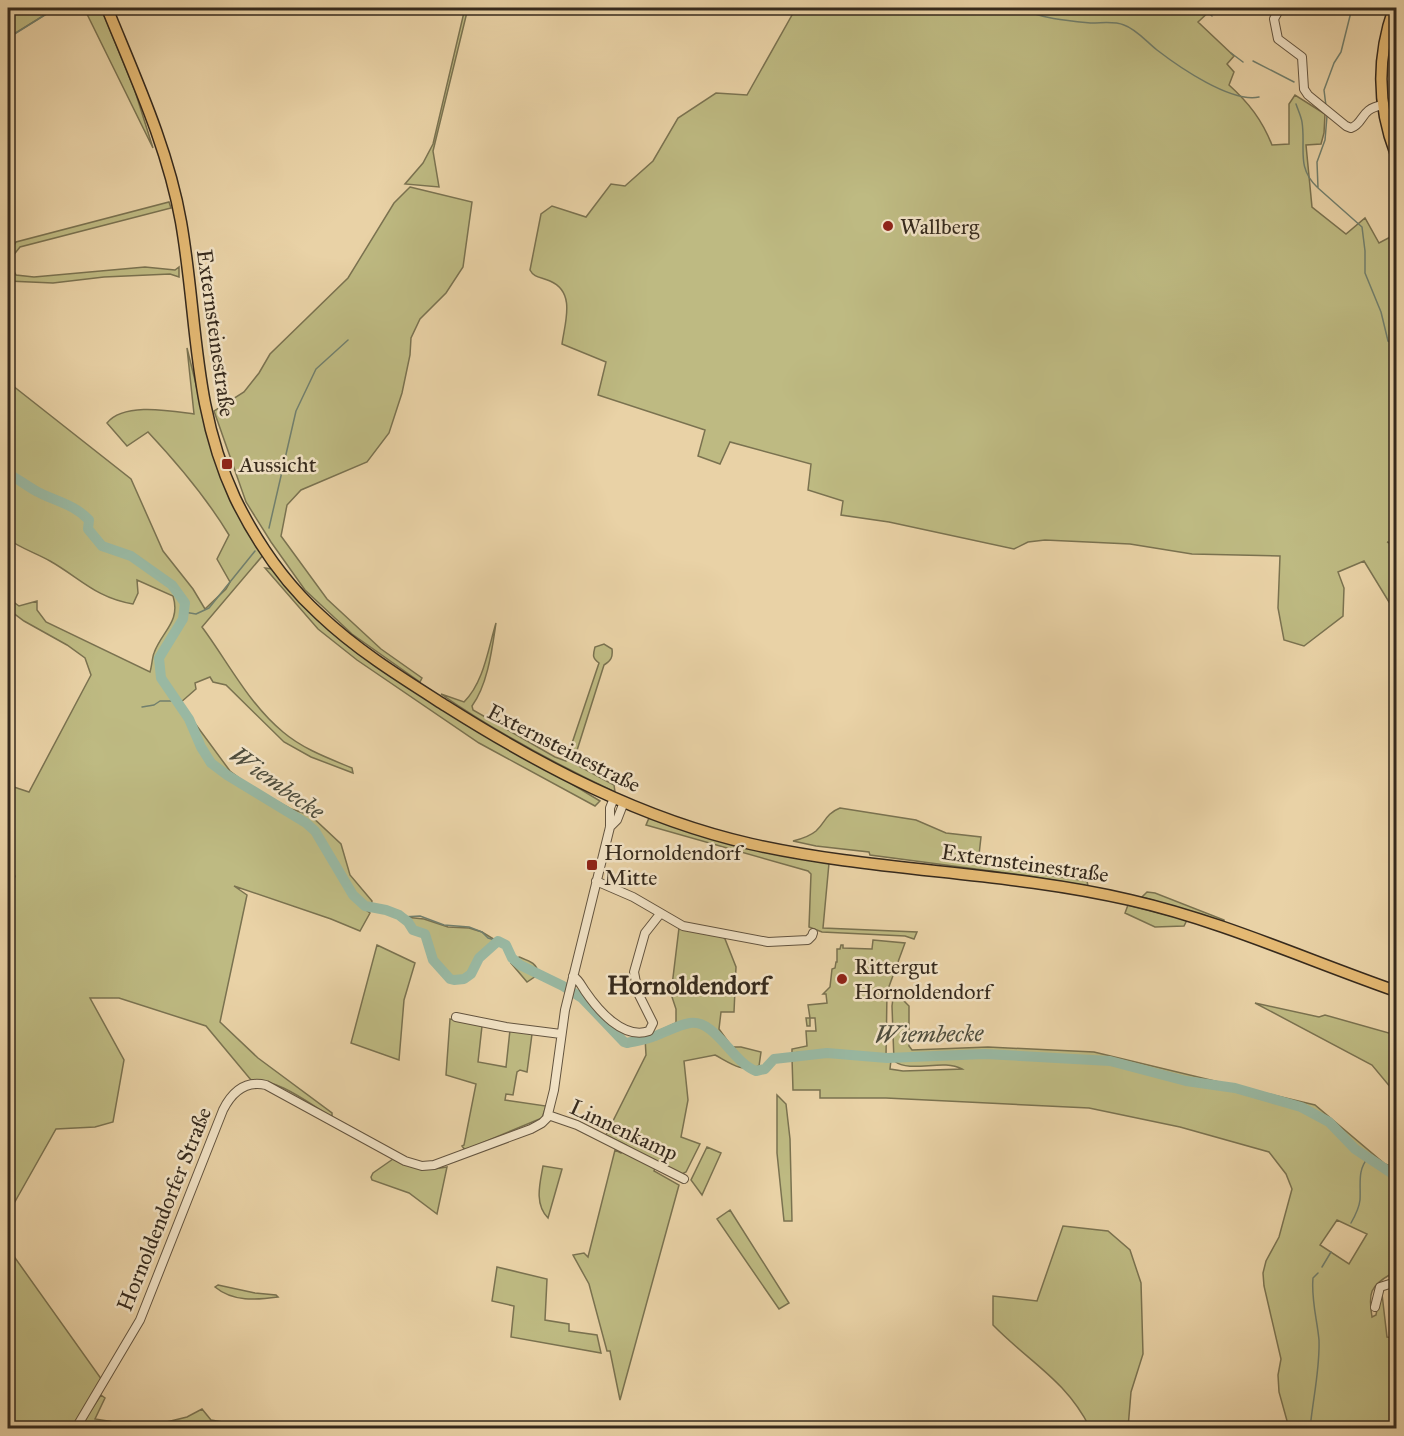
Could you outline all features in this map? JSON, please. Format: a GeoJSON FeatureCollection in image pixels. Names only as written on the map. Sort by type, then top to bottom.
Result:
{"type":"FeatureCollection","features":[{"type":"Feature","properties":{"kind":"main road","name":"Externsteinestraße"},"geometry":{"type":"LineString","coordinates":[[106,8],[164,154],[181,219],[197,361],[209,425],[234,496],[252,530],[276,566],[318,614],[359,649],[404,680],[511,746],[583,784],[619,800],[723,837],[828,857],[1011,879],[1132,900],[1231,929],[1396,991]]}},
{"type":"Feature","properties":{"kind":"main road"},"geometry":{"type":"LineString","coordinates":[[1394,8],[1386,35],[1381,68],[1383,105],[1396,154]]}},
{"type":"Feature","properties":{"kind":"street"},"geometry":{"type":"LineString","coordinates":[[1280,8],[1274,19],[1278,39],[1302,57],[1304,89],[1313,100],[1351,128],[1356,127],[1368,110],[1383,105]]}},
{"type":"Feature","properties":{"kind":"street"},"geometry":{"type":"LineString","coordinates":[[548,1115],[568,998],[610,827],[610,808],[619,800]]}},
{"type":"Feature","properties":{"kind":"street"},"geometry":{"type":"LineString","coordinates":[[596,881],[633,897],[682,926],[768,942],[808,940],[813,933]]}},
{"type":"Feature","properties":{"kind":"street"},"geometry":{"type":"LineString","coordinates":[[572,980],[578,979],[597,1006],[621,1027],[635,1033],[649,1031],[653,1023],[638,993],[634,972],[645,933],[660,914]]}},
{"type":"Feature","properties":{"kind":"street"},"geometry":{"type":"LineString","coordinates":[[456,1017],[506,1027],[561,1034]]}},
{"type":"Feature","properties":{"kind":"street","name":"Hornoldendorfer Straße"},"geometry":{"type":"LineString","coordinates":[[76,1428],[140,1320],[223,1110],[230,1098],[241,1088],[253,1084],[267,1085],[405,1161],[422,1166],[434,1165],[531,1129],[542,1123],[548,1115]]}},
{"type":"Feature","properties":{"kind":"street","name":"Linnenkamp"},"geometry":{"type":"LineString","coordinates":[[548,1115],[577,1125],[684,1179]]}},
{"type":"Feature","properties":{"kind":"street"},"geometry":{"type":"LineString","coordinates":[[1375,1306],[1380,1287],[1396,1282]]}},
{"type":"Feature","properties":{"kind":"shaded area"},"geometry":{"type":"Polygon","coordinates":[[[8,8],[56,8],[14,34],[8,21],[8,8]]]}},
{"type":"Feature","properties":{"kind":"shaded area"},"geometry":{"type":"Polygon","coordinates":[[[84,8],[101,8],[135,91],[153,148],[84,8]]]}},
{"type":"Feature","properties":{"kind":"shaded area"},"geometry":{"type":"Polygon","coordinates":[[[465,8],[468,8],[433,151],[439,187],[405,184],[423,163],[433,144],[465,8]]]}},
{"type":"Feature","properties":{"kind":"shaded area"},"geometry":{"type":"Polygon","coordinates":[[[796,8],[1213,8],[1198,22],[1234,56],[1227,64],[1234,72],[1229,85],[1254,112],[1272,145],[1289,144],[1289,104],[1295,95],[1325,114],[1321,144],[1306,145],[1312,207],[1346,234],[1365,218],[1379,243],[1396,234],[1396,544],[1387,542],[1396,546],[1396,599],[1389,602],[1364,561],[1338,572],[1344,588],[1343,616],[1304,646],[1284,640],[1278,608],[1280,556],[1192,554],[1130,544],[1045,540],[1028,542],[1014,549],[889,522],[841,515],[843,501],[808,490],[811,464],[730,442],[720,464],[698,456],[705,430],[598,395],[606,362],[562,344],[567,308],[563,292],[558,286],[536,276],[530,270],[541,214],[552,206],[586,217],[611,184],[625,186],[653,161],[678,118],[716,93],[747,95],[796,8]]]}},
{"type":"Feature","properties":{"kind":"shaded area"},"geometry":{"type":"Polygon","coordinates":[[[410,187],[472,202],[463,267],[446,293],[420,319],[411,338],[402,393],[389,433],[367,462],[301,490],[287,505],[281,536],[327,599],[381,649],[422,678],[420,682],[352,634],[305,590],[246,502],[214,411],[244,392],[270,354],[348,278],[394,203],[410,187]]]}},
{"type":"Feature","properties":{"kind":"shaded area"},"geometry":{"type":"Polygon","coordinates":[[[169,202],[171,208],[20,247],[12,257],[10,265],[16,275],[34,277],[145,267],[175,270],[179,267],[179,277],[170,274],[104,277],[53,283],[8,281],[8,254],[16,242],[169,202]]]}},
{"type":"Feature","properties":{"kind":"shaded area"},"geometry":{"type":"Polygon","coordinates":[[[187,348],[205,421],[264,554],[202,627],[249,696],[271,721],[283,732],[316,753],[352,768],[353,773],[311,757],[284,742],[226,685],[213,682],[210,677],[195,683],[196,689],[180,703],[230,771],[251,787],[291,809],[310,815],[341,844],[350,875],[372,901],[371,907],[366,910],[370,913],[360,931],[234,886],[247,895],[220,1022],[258,1058],[332,1113],[332,1117],[283,1088],[272,1083],[251,1080],[206,1026],[119,998],[90,998],[124,1060],[113,1122],[95,1127],[56,1129],[8,1214],[8,897],[15,876],[8,864],[8,785],[29,792],[91,675],[85,658],[8,609],[8,598],[19,606],[37,601],[37,610],[46,622],[150,672],[157,645],[173,620],[175,605],[173,596],[137,580],[138,593],[133,604],[109,597],[89,587],[61,567],[8,539],[8,382],[131,479],[163,551],[193,589],[205,609],[226,589],[230,582],[217,559],[229,535],[191,481],[148,432],[127,446],[107,423],[115,416],[136,410],[194,414],[187,348]]]}},
{"type":"Feature","properties":{"kind":"shaded area"},"geometry":{"type":"Polygon","coordinates":[[[265,568],[273,569],[306,603],[464,719],[600,801],[595,806],[479,743],[357,660],[318,629],[265,568]]]}},
{"type":"Feature","properties":{"kind":"shaded area"},"geometry":{"type":"Polygon","coordinates":[[[496,623],[488,666],[482,687],[472,706],[473,710],[566,761],[599,663],[594,656],[595,647],[604,644],[612,649],[611,659],[604,665],[573,763],[614,785],[615,792],[526,746],[441,694],[464,702],[471,694],[481,675],[496,623]]]}},
{"type":"Feature","properties":{"kind":"shaded area"},"geometry":{"type":"Polygon","coordinates":[[[840,808],[916,820],[946,833],[981,837],[978,864],[1087,881],[1088,886],[870,855],[869,852],[793,841],[813,833],[828,816],[840,808]]]}},
{"type":"Feature","properties":{"kind":"shaded area"},"geometry":{"type":"Polygon","coordinates":[[[649,818],[731,842],[829,863],[823,928],[917,932],[914,939],[905,936],[822,932],[809,927],[811,874],[808,871],[646,825],[649,818]]]}},
{"type":"Feature","properties":{"kind":"shaded area"},"geometry":{"type":"Polygon","coordinates":[[[1147,892],[1155,893],[1224,920],[1224,922],[1142,897],[1147,892]]]}},
{"type":"Feature","properties":{"kind":"shaded area"},"geometry":{"type":"Polygon","coordinates":[[[1128,905],[1187,920],[1184,926],[1155,927],[1125,913],[1128,905]]]}},
{"type":"Feature","properties":{"kind":"shaded area"},"geometry":{"type":"Polygon","coordinates":[[[405,917],[424,919],[448,927],[469,928],[482,932],[497,941],[479,955],[464,978],[454,980],[435,959],[426,932],[417,932],[405,917]]]}},
{"type":"Feature","properties":{"kind":"shaded area"},"geometry":{"type":"Polygon","coordinates":[[[679,928],[725,939],[736,967],[734,1012],[721,1012],[719,1029],[732,1047],[761,1052],[759,1066],[753,1068],[736,1066],[715,1055],[684,1061],[688,1100],[681,1137],[700,1144],[686,1172],[682,1174],[658,1162],[654,1171],[679,1185],[620,1400],[610,1351],[607,1351],[589,1284],[573,1255],[584,1253],[588,1257],[615,1150],[621,1153],[626,1145],[606,1135],[646,1055],[645,1037],[676,1023],[676,1009],[671,994],[679,928]]]}},
{"type":"Feature","properties":{"kind":"shaded area"},"geometry":{"type":"Polygon","coordinates":[[[873,940],[905,943],[887,992],[886,1057],[817,1051],[792,1053],[792,1049],[807,1046],[806,1031],[816,1031],[815,1018],[810,1018],[808,1005],[827,1003],[826,994],[823,994],[830,987],[832,969],[835,968],[837,962],[837,949],[840,949],[841,945],[843,948],[872,949],[873,940]]]}},
{"type":"Feature","properties":{"kind":"shaded area"},"geometry":{"type":"Polygon","coordinates":[[[377,945],[415,963],[404,1000],[399,1060],[351,1043],[377,945]]]}},
{"type":"Feature","properties":{"kind":"shaded area"},"geometry":{"type":"Polygon","coordinates":[[[519,957],[534,964],[538,970],[539,974],[527,982],[511,963],[519,957]]]}},
{"type":"Feature","properties":{"kind":"shaded area"},"geometry":{"type":"Polygon","coordinates":[[[894,991],[909,1006],[909,1046],[912,1050],[988,1047],[1094,1052],[1315,1105],[1385,1164],[1396,1168],[1396,1226],[1390,1247],[1391,1274],[1379,1282],[1372,1291],[1370,1302],[1372,1317],[1376,1315],[1382,1294],[1387,1337],[1396,1338],[1396,1428],[1289,1428],[1279,1392],[1278,1375],[1281,1359],[1263,1273],[1266,1261],[1279,1237],[1292,1189],[1286,1174],[1269,1152],[1180,1127],[1089,1108],[886,1098],[820,1098],[820,1090],[793,1090],[792,1058],[828,1055],[891,1060],[890,1069],[903,1071],[962,1069],[945,1065],[909,1066],[894,1061],[892,1006],[894,991]],[[1337,1220],[1320,1245],[1349,1264],[1367,1234],[1337,1220]]]}},
{"type":"Feature","properties":{"kind":"shaded area"},"geometry":{"type":"Polygon","coordinates":[[[1255,1003],[1319,1017],[1325,1015],[1396,1035],[1396,1094],[1372,1065],[1255,1003]]]}},
{"type":"Feature","properties":{"kind":"shaded area"},"geometry":{"type":"Polygon","coordinates":[[[806,1018],[810,1018],[810,1026],[807,1026],[806,1018]]]}},
{"type":"Feature","properties":{"kind":"shaded area"},"geometry":{"type":"Polygon","coordinates":[[[450,1019],[482,1026],[478,1062],[506,1067],[510,1030],[532,1034],[527,1072],[520,1070],[517,1072],[513,1095],[506,1094],[505,1100],[546,1106],[542,1118],[465,1150],[462,1146],[476,1084],[446,1075],[450,1019]]]}},
{"type":"Feature","properties":{"kind":"shaded area"},"geometry":{"type":"Polygon","coordinates":[[[777,1095],[786,1104],[790,1139],[792,1221],[784,1221],[777,1153],[777,1095]]]}},
{"type":"Feature","properties":{"kind":"shaded area"},"geometry":{"type":"Polygon","coordinates":[[[707,1147],[721,1153],[702,1195],[691,1180],[707,1147]]]}},
{"type":"Feature","properties":{"kind":"shaded area"},"geometry":{"type":"Polygon","coordinates":[[[393,1159],[419,1168],[447,1167],[437,1214],[409,1193],[372,1180],[373,1173],[393,1159]]]}},
{"type":"Feature","properties":{"kind":"shaded area"},"geometry":{"type":"Polygon","coordinates":[[[543,1166],[562,1169],[548,1218],[539,1200],[543,1166]]]}},
{"type":"Feature","properties":{"kind":"shaded area"},"geometry":{"type":"Polygon","coordinates":[[[730,1210],[789,1303],[779,1309],[717,1219],[730,1210]]]}},
{"type":"Feature","properties":{"kind":"shaded area"},"geometry":{"type":"Polygon","coordinates":[[[1063,1226],[1108,1231],[1130,1250],[1141,1283],[1143,1354],[1131,1392],[1128,1428],[1090,1428],[1070,1397],[1058,1384],[993,1325],[993,1296],[1037,1301],[1063,1226]]]}},
{"type":"Feature","properties":{"kind":"shaded area"},"geometry":{"type":"Polygon","coordinates":[[[8,1248],[102,1380],[73,1428],[8,1428],[8,1248]]]}},
{"type":"Feature","properties":{"kind":"shaded area"},"geometry":{"type":"Polygon","coordinates":[[[497,1267],[547,1279],[545,1320],[569,1324],[569,1331],[597,1335],[601,1353],[511,1337],[514,1306],[492,1301],[497,1267]]]}},
{"type":"Feature","properties":{"kind":"shaded area"},"geometry":{"type":"Polygon","coordinates":[[[218,1285],[278,1297],[237,1298],[215,1287],[218,1285]]]}},
{"type":"Feature","properties":{"kind":"shaded area"},"geometry":{"type":"Polygon","coordinates":[[[101,1395],[105,1398],[95,1419],[146,1427],[187,1417],[202,1409],[211,1420],[229,1423],[219,1428],[79,1428],[101,1395]]]}},
{"type":"Feature","properties":{"kind":"waterway"},"geometry":{"type":"LineString","coordinates":[[8,38],[56,8]]}},
{"type":"Feature","properties":{"kind":"waterway"},"geometry":{"type":"LineString","coordinates":[[1021,8],[1037,15],[1056,19],[1124,25],[1178,65],[1206,82],[1234,95],[1259,97]]}},
{"type":"Feature","properties":{"kind":"waterway"},"geometry":{"type":"LineString","coordinates":[[1202,8],[1212,16]]}},
{"type":"Feature","properties":{"kind":"waterway"},"geometry":{"type":"LineString","coordinates":[[1326,106],[1324,90],[1334,63],[1341,52],[1352,8]]}},
{"type":"Feature","properties":{"kind":"waterway"},"geometry":{"type":"LineString","coordinates":[[1231,53],[1243,62]]}},
{"type":"Feature","properties":{"kind":"waterway"},"geometry":{"type":"LineString","coordinates":[[1253,61],[1294,82]]}},
{"type":"Feature","properties":{"kind":"waterway"},"geometry":{"type":"LineString","coordinates":[[1296,104],[1302,122],[1306,172],[1317,187]]}},
{"type":"Feature","properties":{"kind":"waterway"},"geometry":{"type":"LineString","coordinates":[[1327,116],[1325,140],[1317,162],[1318,188],[1362,227],[1365,273],[1381,312],[1388,341],[1396,346]]}},
{"type":"Feature","properties":{"kind":"waterway"},"geometry":{"type":"LineString","coordinates":[[269,528],[296,411],[316,369],[348,340]]}},
{"type":"Feature","properties":{"kind":"waterway","name":"Wiembecke"},"geometry":{"type":"LineString","coordinates":[[8,474],[36,491],[78,511],[89,520],[88,529],[102,546],[131,556],[172,585],[185,603],[183,619],[159,658],[161,678],[189,719],[211,763],[315,831],[353,895],[365,906],[399,915],[408,922],[413,930],[425,934],[433,960],[450,979],[464,979],[471,974],[479,958],[498,941],[506,945],[512,958],[520,965],[582,998],[624,1042],[648,1038],[690,1023],[699,1024],[716,1034],[739,1059],[756,1071],[765,1069],[774,1059],[827,1053],[887,1058],[985,1054],[1110,1061],[1186,1081],[1235,1088],[1301,1107],[1329,1122],[1355,1149],[1396,1176]]}},
{"type":"Feature","properties":{"kind":"waterway"},"geometry":{"type":"LineString","coordinates":[[184,612],[196,614],[209,608],[255,551]]}},
{"type":"Feature","properties":{"kind":"waterway"},"geometry":{"type":"LineString","coordinates":[[142,707],[154,705],[160,701],[175,701]]}},
{"type":"Feature","properties":{"kind":"waterway","name":"Wiembecke"},"geometry":{"type":"LineString","coordinates":[[402,917],[420,916],[444,925],[469,927],[498,941]]}},
{"type":"Feature","properties":{"kind":"waterway"},"geometry":{"type":"LineString","coordinates":[[1351,1223],[1359,1206],[1361,1173],[1368,1158]]}},
{"type":"Feature","properties":{"kind":"waterway"},"geometry":{"type":"LineString","coordinates":[[1322,1267],[1331,1252]]}},
{"type":"Feature","properties":{"kind":"waterway"},"geometry":{"type":"LineString","coordinates":[[1311,1420],[1319,1350],[1313,1301],[1313,1278],[1318,1273]]}},
{"type":"Feature","properties":{"kind":"place","name":"Wallberg"},"geometry":{"type":"Point","coordinates":[888,226]}},
{"type":"Feature","properties":{"kind":"place","name":"Aussicht"},"geometry":{"type":"Point","coordinates":[227,464]}},
{"type":"Feature","properties":{"kind":"place","name":"Hornoldendorf Mitte"},"geometry":{"type":"Point","coordinates":[592,865]}},
{"type":"Feature","properties":{"kind":"place","name":"Rittergut Hornoldendorf"},"geometry":{"type":"Point","coordinates":[842,979]}},
{"type":"Feature","properties":{"kind":"district","name":"Hornoldendorf"},"geometry":{"type":"Point","coordinates":[688,985]}}]}
